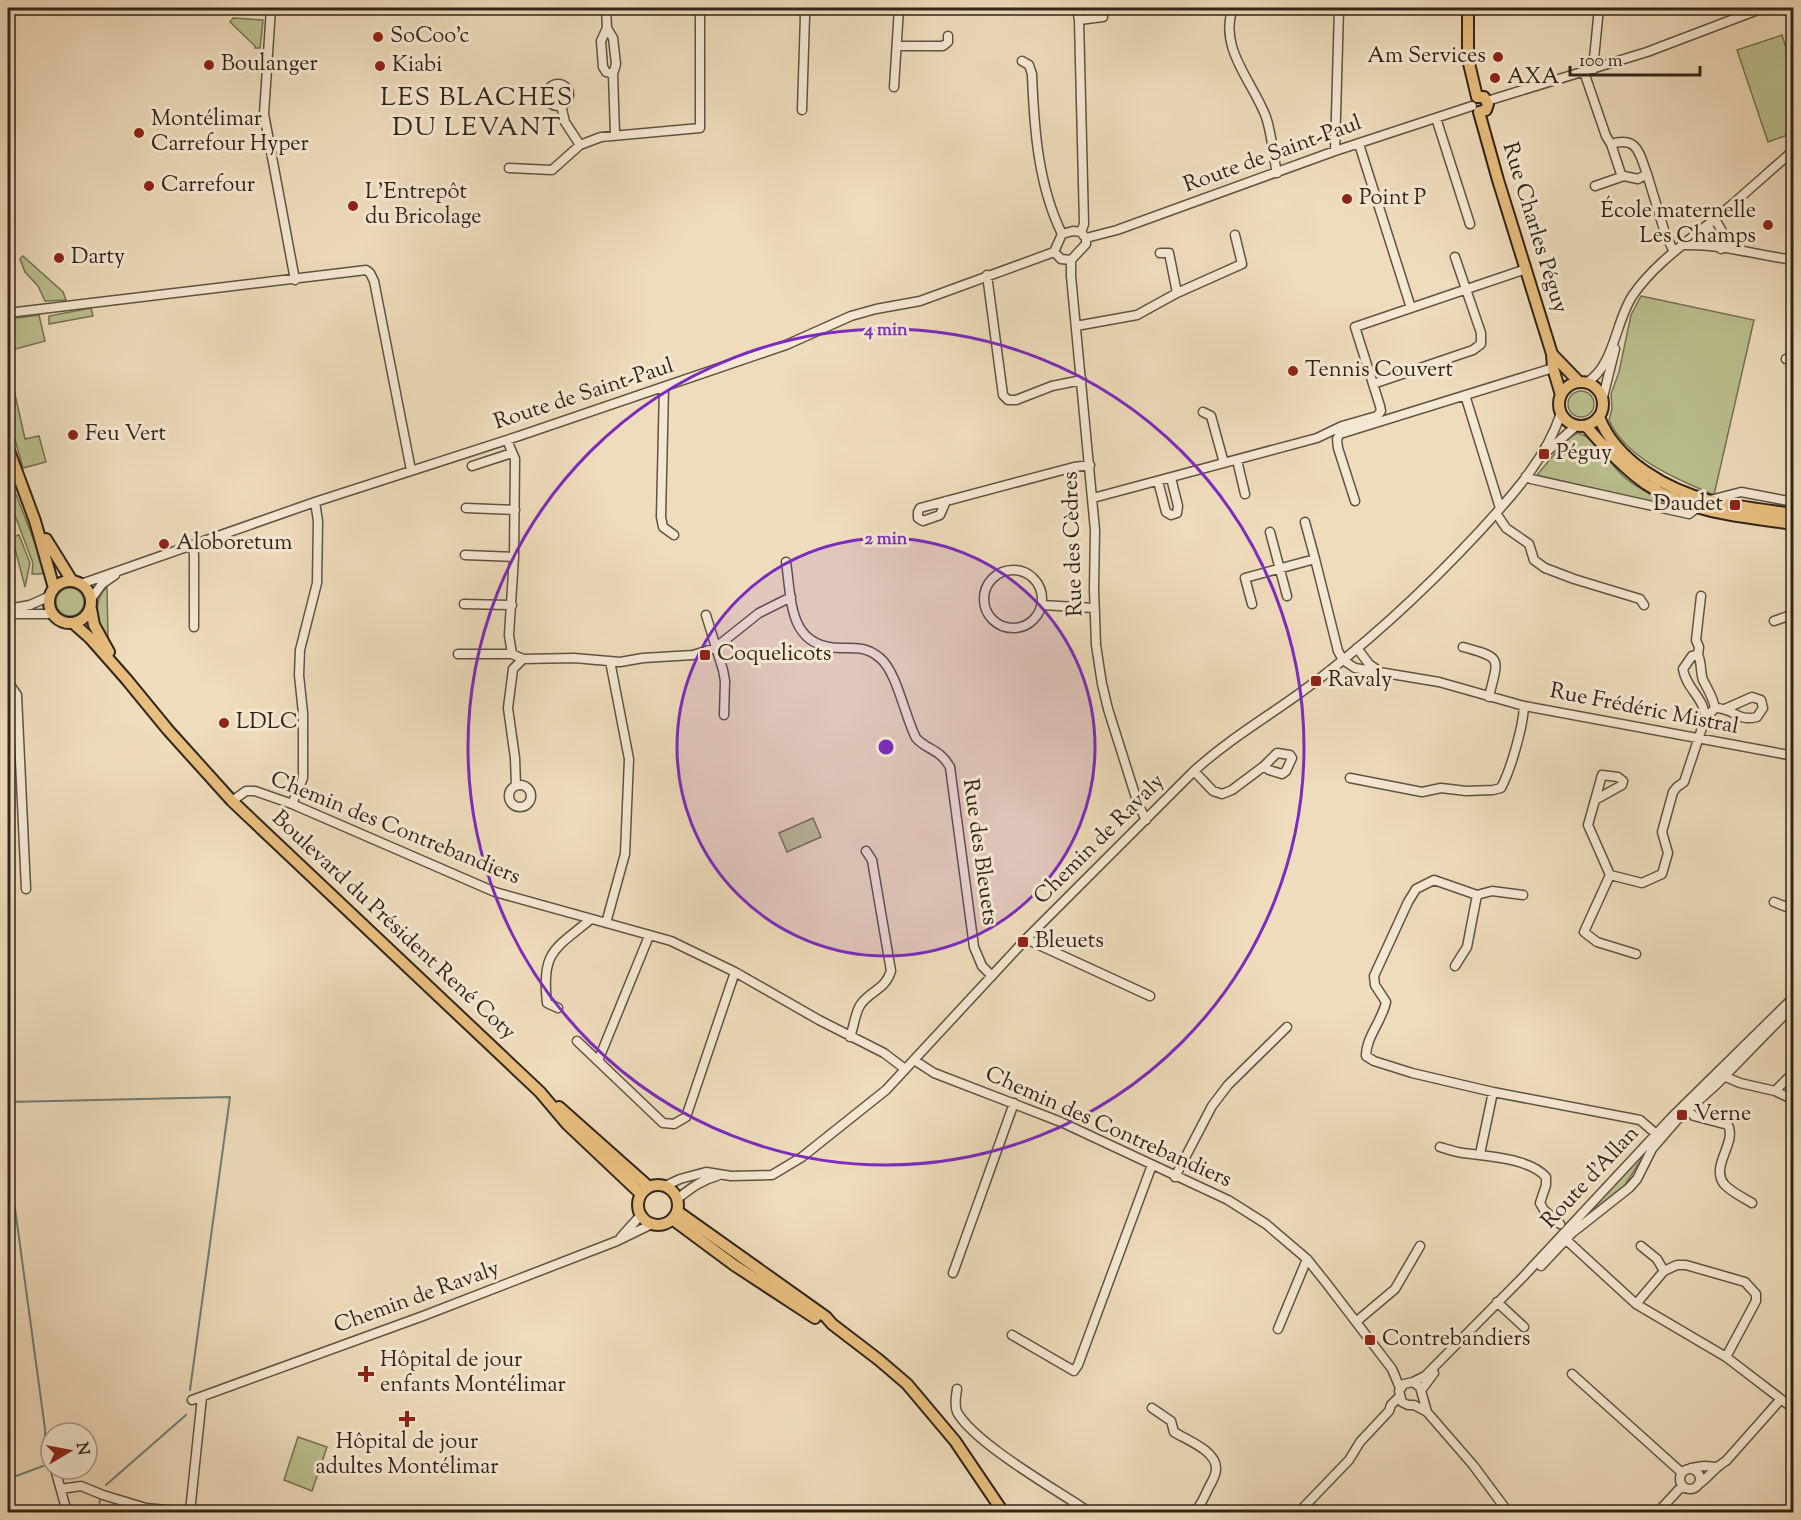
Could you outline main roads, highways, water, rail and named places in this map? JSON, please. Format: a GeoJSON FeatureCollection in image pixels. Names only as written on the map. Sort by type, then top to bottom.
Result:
{"type":"FeatureCollection","features":[{"type":"Feature","properties":{"kind":"main road","name":"Rue Charles Péguy"},"geometry":{"type":"LineString","coordinates":[[1468,8],[1468,59],[1497,180],[1552,354],[1553,368],[1561,395]]}},
{"type":"Feature","properties":{"kind":"main road","name":"Rue Charles Péguy"},"geometry":{"type":"LineString","coordinates":[[1552,354],[1583,382]]}},
{"type":"Feature","properties":{"kind":"main road"},"geometry":{"type":"LineString","coordinates":[[1581,426],[1599,417],[1602,410],[1602,400],[1597,389],[1583,382],[1567,387],[1561,395],[1560,413],[1564,419],[1581,426],[1629,471],[1647,484],[1670,497],[1712,511],[1794,524]]}},
{"type":"Feature","properties":{"kind":"main road"},"geometry":{"type":"LineString","coordinates":[[1599,417],[1611,441],[1634,463],[1678,489],[1710,500],[1794,514]]}},
{"type":"Feature","properties":{"kind":"main road"},"geometry":{"type":"LineString","coordinates":[[8,447],[35,521],[52,592],[49,606],[52,615],[59,621],[73,623],[86,617],[91,604],[88,590],[76,582],[35,521]]}},
{"type":"Feature","properties":{"kind":"main road"},"geometry":{"type":"LineString","coordinates":[[52,592],[62,582],[76,582]]}},
{"type":"Feature","properties":{"kind":"main road","name":"Boulevard du Président René Coty"},"geometry":{"type":"LineString","coordinates":[[91,604],[94,625],[127,680]]}},
{"type":"Feature","properties":{"kind":"main road","name":"Boulevard du Président René Coty"},"geometry":{"type":"LineString","coordinates":[[73,623],[90,638],[232,801],[645,1190]]}},
{"type":"Feature","properties":{"kind":"main road"},"geometry":{"type":"LineString","coordinates":[[657,1185],[664,1186],[672,1191],[677,1199],[674,1215],[664,1224],[652,1224],[640,1215],[638,1202],[645,1190],[657,1185]]}},
{"type":"Feature","properties":{"kind":"main road"},"geometry":{"type":"LineString","coordinates":[[674,1215],[826,1317],[907,1384],[955,1441],[1003,1512]]}},
{"type":"Feature","properties":{"kind":"waterway"},"geometry":{"type":"LineString","coordinates":[[8,1102],[230,1097],[190,1390]]}},
{"type":"Feature","properties":{"kind":"waterway"},"geometry":{"type":"LineString","coordinates":[[8,1157],[44,1421]]}},
{"type":"Feature","properties":{"kind":"waterway"},"geometry":{"type":"LineString","coordinates":[[106,1485],[186,1415]]}},
{"type":"Feature","properties":{"kind":"waterway"},"geometry":{"type":"LineString","coordinates":[[8,1479],[39,1467]]}},
{"type":"Feature","properties":{"kind":"waterway"},"geometry":{"type":"LineString","coordinates":[[100,1500],[98,1511],[102,1512]]}},
{"type":"Feature","properties":{"kind":"place","name":"SoCoo'c"},"geometry":{"type":"Point","coordinates":[378,37]}},
{"type":"Feature","properties":{"kind":"place","name":"Am Services"},"geometry":{"type":"Point","coordinates":[1498,57]}},
{"type":"Feature","properties":{"kind":"place","name":"Boulanger"},"geometry":{"type":"Point","coordinates":[209,65]}},
{"type":"Feature","properties":{"kind":"place","name":"Kiabi"},"geometry":{"type":"Point","coordinates":[380,66]}},
{"type":"Feature","properties":{"kind":"place","name":"AXA"},"geometry":{"type":"Point","coordinates":[1495,78]}},
{"type":"Feature","properties":{"kind":"place","name":"Montélimar Carrefour Hyper"},"geometry":{"type":"Point","coordinates":[139,133]}},
{"type":"Feature","properties":{"kind":"place","name":"Carrefour"},"geometry":{"type":"Point","coordinates":[149,186]}},
{"type":"Feature","properties":{"kind":"place","name":"Point P"},"geometry":{"type":"Point","coordinates":[1347,199]}},
{"type":"Feature","properties":{"kind":"place","name":"L'Entrepôt du Bricolage"},"geometry":{"type":"Point","coordinates":[353,206]}},
{"type":"Feature","properties":{"kind":"place","name":"École maternelle Les Champs"},"geometry":{"type":"Point","coordinates":[1768,225]}},
{"type":"Feature","properties":{"kind":"place","name":"Darty"},"geometry":{"type":"Point","coordinates":[59,258]}},
{"type":"Feature","properties":{"kind":"place","name":"Tennis Couvert"},"geometry":{"type":"Point","coordinates":[1293,371]}},
{"type":"Feature","properties":{"kind":"place","name":"Feu Vert"},"geometry":{"type":"Point","coordinates":[73,435]}},
{"type":"Feature","properties":{"kind":"place","name":"Péguy"},"geometry":{"type":"Point","coordinates":[1544,454]}},
{"type":"Feature","properties":{"kind":"place","name":"Daudet"},"geometry":{"type":"Point","coordinates":[1735,505]}},
{"type":"Feature","properties":{"kind":"place","name":"Aloboretum"},"geometry":{"type":"Point","coordinates":[164,544]}},
{"type":"Feature","properties":{"kind":"place","name":"Coquelicots"},"geometry":{"type":"Point","coordinates":[705,655]}},
{"type":"Feature","properties":{"kind":"place","name":"Ravaly"},"geometry":{"type":"Point","coordinates":[1316,681]}},
{"type":"Feature","properties":{"kind":"place","name":"LDLC"},"geometry":{"type":"Point","coordinates":[224,723]}},
{"type":"Feature","properties":{"kind":"place","name":"Bleuets"},"geometry":{"type":"Point","coordinates":[1023,942]}},
{"type":"Feature","properties":{"kind":"place","name":"Verne"},"geometry":{"type":"Point","coordinates":[1682,1115]}},
{"type":"Feature","properties":{"kind":"place","name":"Contrebandiers"},"geometry":{"type":"Point","coordinates":[1370,1340]}},
{"type":"Feature","properties":{"kind":"place","name":"Hôpital de jour enfants Montélimar"},"geometry":{"type":"Point","coordinates":[366,1374]}},
{"type":"Feature","properties":{"kind":"place","name":"Hôpital de jour adultes Montélimar"},"geometry":{"type":"Point","coordinates":[407,1419]}},
{"type":"Feature","properties":{"kind":"district","name":"LES BLACHES DU LEVANT"},"geometry":{"type":"Point","coordinates":[477,113]}}]}
